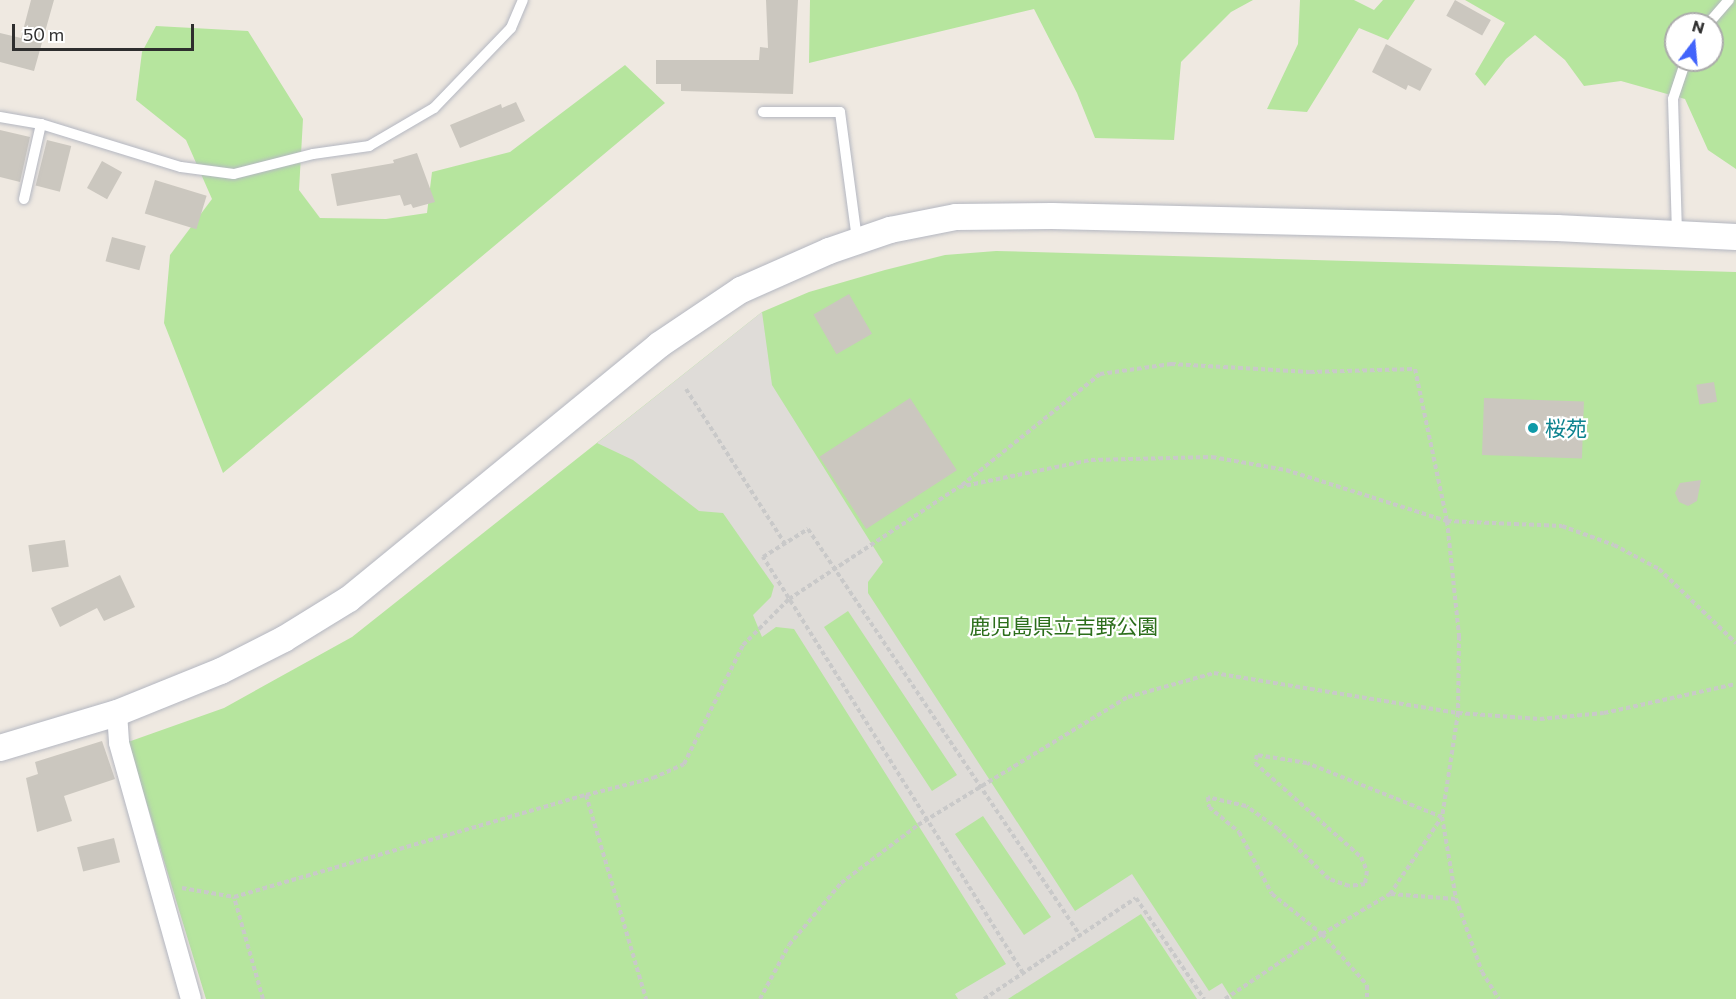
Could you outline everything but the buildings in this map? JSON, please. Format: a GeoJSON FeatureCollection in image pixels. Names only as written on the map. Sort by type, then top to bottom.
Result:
{"type":"FeatureCollection","features":[{"type":"Feature","properties":{"kind":"street"},"geometry":{"type":"LineString","coordinates":[[0,748],[117,713],[221,671],[284,639],[349,599],[659,345],[741,290],[858,240],[956,217],[1201,218],[1736,237]]}},
{"type":"Feature","properties":{"kind":"street"},"geometry":{"type":"LineString","coordinates":[[117,713],[119,742],[191,999]]}},
{"type":"Feature","properties":{"kind":"lane"},"geometry":{"type":"LineString","coordinates":[[0,117],[41,123],[182,167],[234,174],[313,154],[369,146],[434,108],[511,28],[523,0]]}},
{"type":"Feature","properties":{"kind":"lane"},"geometry":{"type":"LineString","coordinates":[[1718,12],[1729,0]]}},
{"type":"Feature","properties":{"kind":"lane"},"geometry":{"type":"LineString","coordinates":[[1677,234],[1673,99],[1682,72]]}},
{"type":"Feature","properties":{"kind":"lane"},"geometry":{"type":"LineString","coordinates":[[763,112],[840,112],[858,240]]}},
{"type":"Feature","properties":{"kind":"lane"},"geometry":{"type":"LineString","coordinates":[[24,198],[41,123]]}},
{"type":"Feature","properties":{"kind":"path"},"geometry":{"type":"LineString","coordinates":[[157,883],[234,897],[586,795],[653,778],[684,764],[718,689],[743,645],[758,626],[789,599],[959,487],[1100,374],[1171,364],[1310,372],[1415,369],[1447,520],[1459,636],[1458,713],[1442,816],[1456,899],[1482,972],[1499,999]]}},
{"type":"Feature","properties":{"kind":"path"},"geometry":{"type":"LineString","coordinates":[[686,389],[785,544]]}},
{"type":"Feature","properties":{"kind":"path"},"geometry":{"type":"LineString","coordinates":[[959,487],[1091,460],[1212,457],[1286,470],[1447,520],[1562,526],[1614,545],[1659,569],[1736,643]]}},
{"type":"Feature","properties":{"kind":"path"},"geometry":{"type":"LineString","coordinates":[[1023,973],[763,557],[808,529],[1080,935]]}},
{"type":"Feature","properties":{"kind":"path"},"geometry":{"type":"LineString","coordinates":[[760,999],[789,945],[841,883],[927,820],[1128,697],[1214,673],[1458,713],[1540,719],[1604,713],[1736,684]]}},
{"type":"Feature","properties":{"kind":"path"},"geometry":{"type":"LineString","coordinates":[[1367,999],[1367,985],[1322,934],[1272,894],[1239,832],[1209,807],[1208,797],[1246,806],[1278,829],[1329,879],[1349,886],[1365,884],[1367,871],[1360,857],[1256,763],[1257,755],[1306,763],[1442,816]]}},
{"type":"Feature","properties":{"kind":"path"},"geometry":{"type":"LineString","coordinates":[[586,795],[646,999]]}},
{"type":"Feature","properties":{"kind":"path"},"geometry":{"type":"LineString","coordinates":[[1224,999],[1322,934],[1390,894],[1442,816]]}},
{"type":"Feature","properties":{"kind":"path"},"geometry":{"type":"LineString","coordinates":[[1390,894],[1456,899]]}},
{"type":"Feature","properties":{"kind":"path"},"geometry":{"type":"LineString","coordinates":[[234,897],[263,999]]}},
{"type":"Feature","properties":{"kind":"path"},"geometry":{"type":"LineString","coordinates":[[984,999],[1136,898],[1204,999]]}},
{"type":"Feature","properties":{"kind":"green space"},"geometry":{"type":"Polygon","coordinates":[[[810,0],[1253,0],[1231,12],[1181,62],[1174,140],[1095,138],[1077,93],[1034,9],[809,63],[810,0]]]}},
{"type":"Feature","properties":{"kind":"green space"},"geometry":{"type":"Polygon","coordinates":[[[1300,0],[1354,0],[1374,10],[1383,0],[1415,0],[1388,40],[1359,28],[1307,112],[1267,109],[1298,44],[1300,0]]]}},
{"type":"Feature","properties":{"kind":"green space"},"geometry":{"type":"Polygon","coordinates":[[[1465,0],[1736,0],[1736,169],[1708,150],[1685,99],[1621,81],[1584,86],[1565,60],[1535,35],[1506,59],[1485,86],[1475,74],[1505,23],[1465,0]]]}},
{"type":"Feature","properties":{"kind":"green space"},"geometry":{"type":"Polygon","coordinates":[[[156,26],[248,31],[303,119],[299,190],[320,218],[386,219],[427,213],[432,172],[510,152],[625,65],[665,103],[223,473],[164,323],[170,255],[212,199],[186,140],[136,100],[142,52],[156,26]]]}},
{"type":"Feature","properties":{"kind":"green space","name":"鹿児島県立吉野公園"},"geometry":{"type":"Polygon","coordinates":[[[996,251],[1736,272],[1736,999],[206,999],[128,742],[224,708],[352,637],[762,312],[809,292],[885,270],[945,255],[996,251]]]}},
{"type":"Feature","properties":{"kind":"shaded area"},"geometry":{"type":"Polygon","coordinates":[[[762,312],[772,385],[883,562],[868,582],[868,593],[1075,911],[1132,874],[1209,991],[1222,983],[1232,999],[1197,999],[1141,914],[1008,999],[958,999],[955,994],[1006,964],[794,629],[776,627],[762,637],[753,615],[771,597],[774,586],[723,513],[699,511],[633,460],[597,443],[762,312]],[[848,611],[824,627],[932,791],[957,775],[848,611]],[[983,816],[955,834],[1024,935],[1051,917],[983,816]]]}},
{"type":"Feature","properties":{"kind":"place","name":"桜苑"},"geometry":{"type":"Point","coordinates":[1533,428]}}]}
